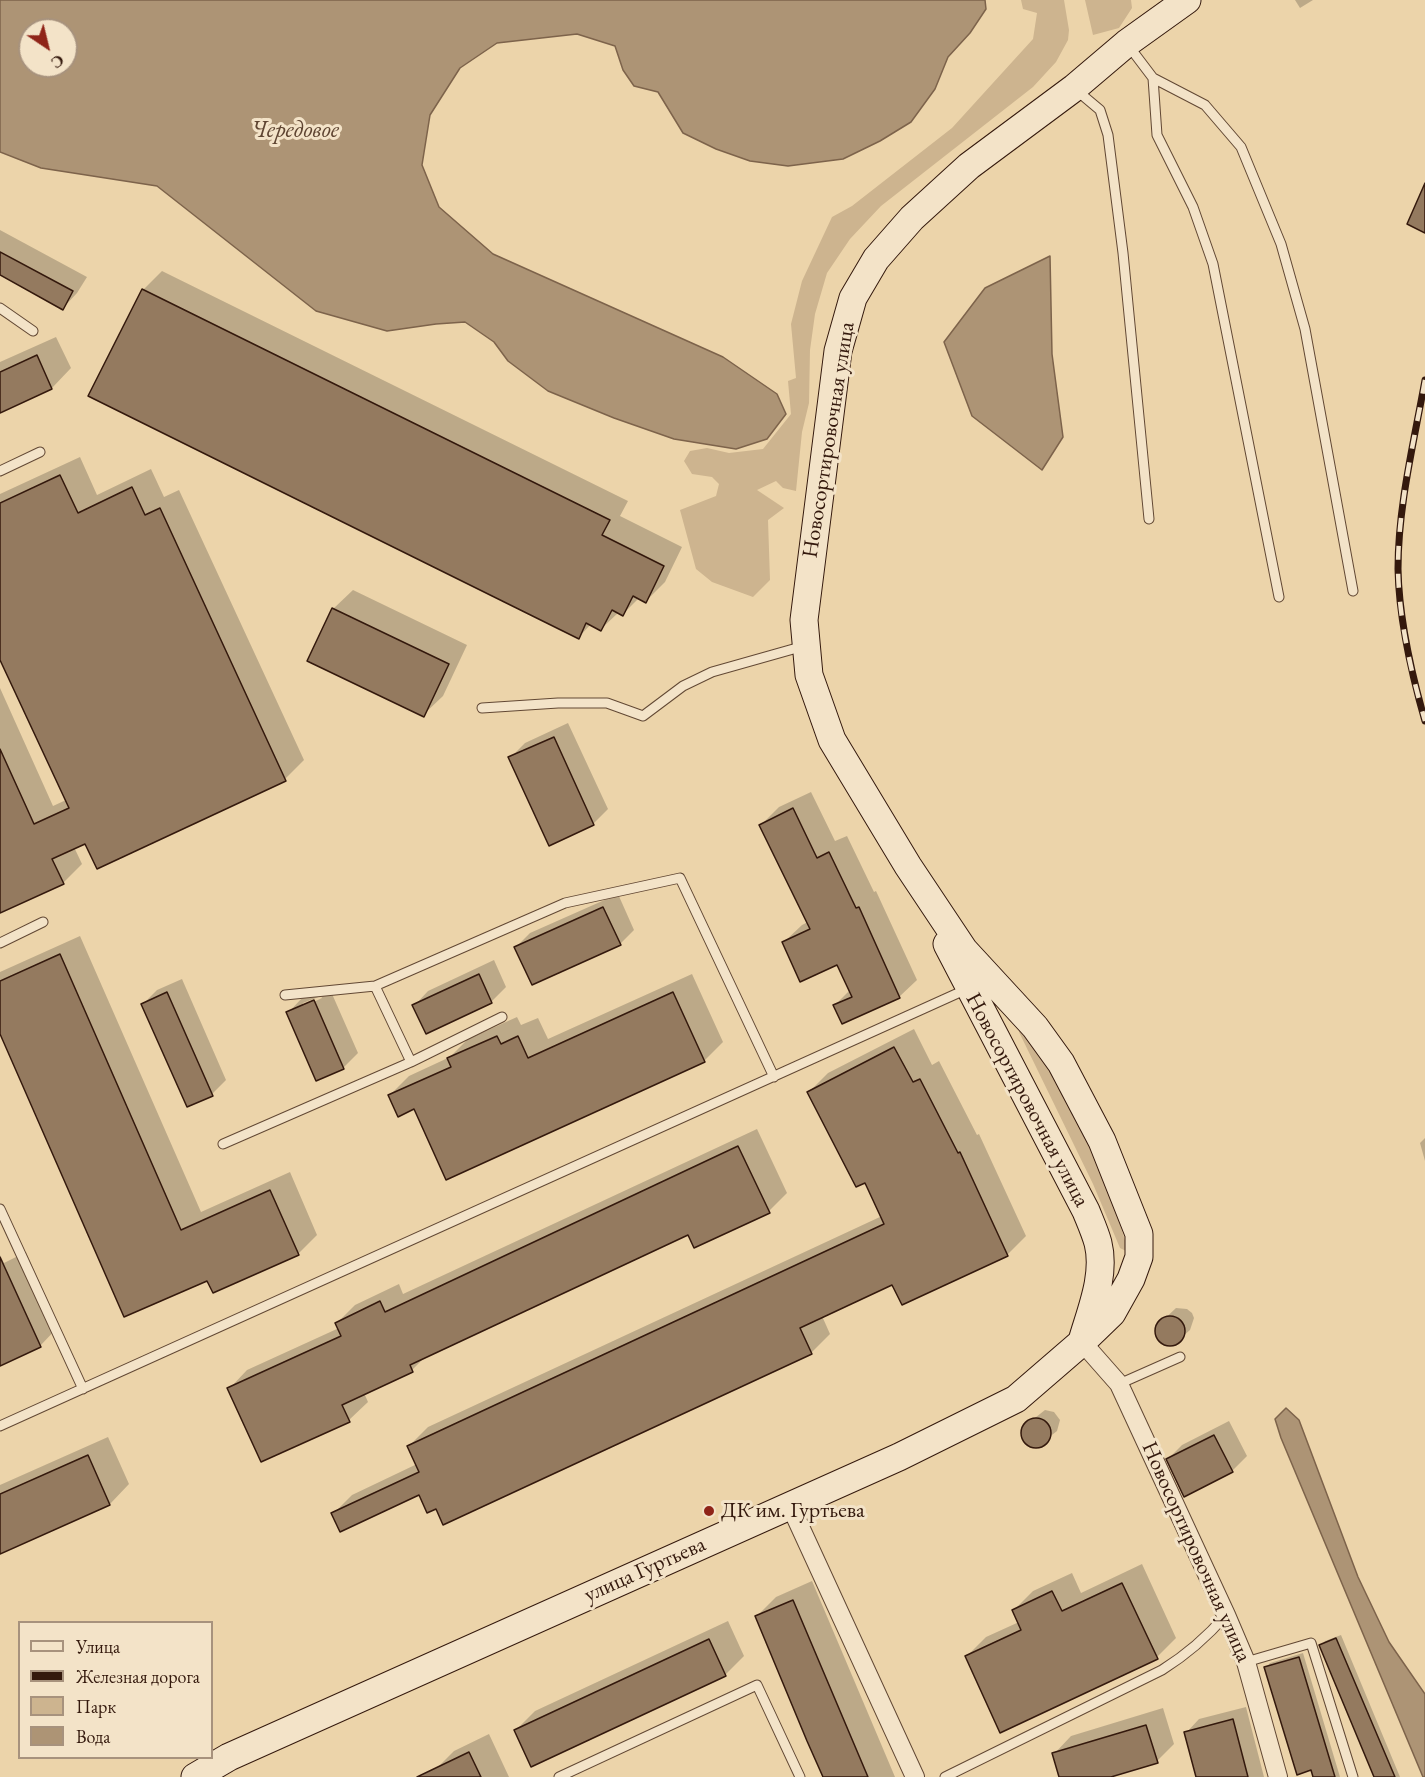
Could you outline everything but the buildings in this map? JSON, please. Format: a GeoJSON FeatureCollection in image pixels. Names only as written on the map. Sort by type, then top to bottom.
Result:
{"type":"FeatureCollection","features":[{"type":"Feature","properties":{"kind":"main road","name":"Новосортировочная улица"},"geometry":{"type":"LineString","coordinates":[[1082,1342],[1112,1313],[1131,1279],[1139,1257],[1139,1234],[1102,1141],[1061,1063],[1035,1027],[964,950],[908,866],[832,740],[809,675],[804,620],[838,351],[853,298],[876,259],[912,218],[969,166],[1187,0]]}},
{"type":"Feature","properties":{"kind":"main road","name":"Новосортировочная улица"},"geometry":{"type":"LineString","coordinates":[[908,866],[1086,1211],[1098,1243],[1100,1262],[1098,1283],[1082,1342]]}},
{"type":"Feature","properties":{"kind":"main road","name":"улица Гуртьева"},"geometry":{"type":"LineString","coordinates":[[195,1777],[240,1752],[898,1457],[1016,1399],[1082,1342]]}},
{"type":"Feature","properties":{"kind":"street","name":"Новосортировочная улица"},"geometry":{"type":"LineString","coordinates":[[1082,1342],[1119,1384],[1226,1615],[1246,1662],[1278,1777]]}},
{"type":"Feature","properties":{"kind":"street"},"geometry":{"type":"LineString","coordinates":[[790,1505],[915,1777]]}},
{"type":"Feature","properties":{"kind":"lane"},"geometry":{"type":"LineString","coordinates":[[1127,44],[1153,78],[1205,105],[1241,147],[1281,244],[1305,329],[1353,591]]}},
{"type":"Feature","properties":{"kind":"lane"},"geometry":{"type":"LineString","coordinates":[[1153,78],[1157,135],[1193,207],[1213,264],[1279,597]]}},
{"type":"Feature","properties":{"kind":"lane"},"geometry":{"type":"LineString","coordinates":[[1074,88],[1100,110],[1108,135],[1123,253],[1149,519]]}},
{"type":"Feature","properties":{"kind":"lane"},"geometry":{"type":"LineString","coordinates":[[0,308],[33,331]]}},
{"type":"Feature","properties":{"kind":"lane"},"geometry":{"type":"LineString","coordinates":[[0,471],[40,452]]}},
{"type":"Feature","properties":{"kind":"lane"},"geometry":{"type":"LineString","coordinates":[[482,708],[558,703],[606,703],[643,716],[683,686],[712,672],[806,646]]}},
{"type":"Feature","properties":{"kind":"lane"},"geometry":{"type":"LineString","coordinates":[[285,994],[375,986],[565,903],[680,878],[774,1077]]}},
{"type":"Feature","properties":{"kind":"lane"},"geometry":{"type":"LineString","coordinates":[[0,943],[43,922]]}},
{"type":"Feature","properties":{"kind":"lane"},"geometry":{"type":"LineString","coordinates":[[375,986],[411,1062]]}},
{"type":"Feature","properties":{"kind":"lane"},"geometry":{"type":"LineString","coordinates":[[0,1426],[969,988]]}},
{"type":"Feature","properties":{"kind":"lane"},"geometry":{"type":"LineString","coordinates":[[223,1144],[411,1062],[502,1017]]}},
{"type":"Feature","properties":{"kind":"lane"},"geometry":{"type":"LineString","coordinates":[[0,1209],[84,1389]]}},
{"type":"Feature","properties":{"kind":"lane"},"geometry":{"type":"LineString","coordinates":[[1119,1384],[1180,1357]]}},
{"type":"Feature","properties":{"kind":"lane"},"geometry":{"type":"LineString","coordinates":[[945,1777],[1162,1670],[1183,1657],[1226,1615]]}},
{"type":"Feature","properties":{"kind":"lane"},"geometry":{"type":"LineString","coordinates":[[1246,1662],[1311,1642],[1353,1777]]}},
{"type":"Feature","properties":{"kind":"lane"},"geometry":{"type":"LineString","coordinates":[[559,1777],[757,1685],[800,1777]]}},
{"type":"Feature","properties":{"kind":"green space"},"geometry":{"type":"Polygon","coordinates":[[[1021,0],[1064,0],[1069,30],[1068,40],[1056,62],[1033,87],[881,206],[850,239],[827,273],[815,314],[810,350],[809,403],[802,432],[796,491],[783,488],[776,481],[757,490],[784,508],[768,520],[770,580],[753,597],[712,582],[696,569],[680,510],[716,496],[719,484],[712,477],[692,474],[684,461],[690,451],[707,448],[729,453],[763,449],[791,414],[788,381],[796,378],[791,324],[802,281],[832,217],[852,206],[952,128],[1033,39],[1037,13],[1023,9],[1021,0]]]}},
{"type":"Feature","properties":{"kind":"green space"},"geometry":{"type":"Polygon","coordinates":[[[1085,0],[1131,0],[1132,8],[1119,28],[1093,35],[1085,0]]]}},
{"type":"Feature","properties":{"kind":"green space"},"geometry":{"type":"Polygon","coordinates":[[[1021,1027],[1069,1094],[1106,1183],[1127,1246],[1126,1251],[1120,1248],[1093,1184],[1019,1032],[1021,1027]]]}},
{"type":"Feature","properties":{"kind":"water","name":"Чередовое"},"geometry":{"type":"Polygon","coordinates":[[[0,0],[985,0],[986,9],[970,33],[948,57],[935,89],[911,122],[880,141],[843,159],[788,166],[750,161],[716,149],[683,133],[658,92],[634,86],[623,70],[615,46],[577,34],[497,43],[460,68],[430,115],[422,165],[439,207],[493,254],[723,357],[777,394],[786,414],[767,439],[736,449],[674,439],[548,391],[508,361],[494,342],[465,322],[387,331],[316,311],[157,186],[41,168],[0,152],[0,0]]]}},
{"type":"Feature","properties":{"kind":"water"},"geometry":{"type":"Polygon","coordinates":[[[1050,256],[1052,354],[1063,437],[1042,470],[972,416],[944,342],[985,288],[1050,256]]]}},
{"type":"Feature","properties":{"kind":"water"},"geometry":{"type":"Polygon","coordinates":[[[1286,1408],[1299,1420],[1358,1577],[1389,1642],[1425,1694],[1425,1777],[1423,1777],[1281,1438],[1275,1419],[1286,1408]]]}},
{"type":"Feature","properties":{"kind":"railway"},"geometry":{"type":"LineString","coordinates":[[1425,380],[1404,498],[1398,569],[1407,646],[1425,721]]}},
{"type":"Feature","properties":{"kind":"place","name":"ДК им. Гуртьева"},"geometry":{"type":"Point","coordinates":[709,1511]}}]}
